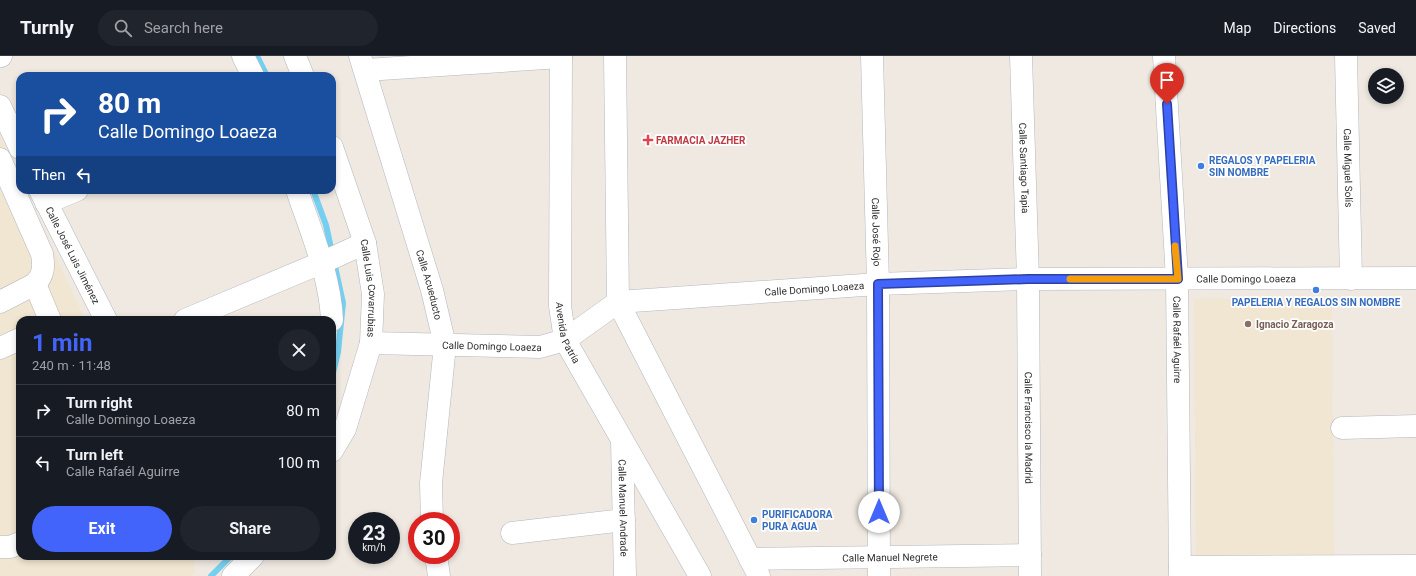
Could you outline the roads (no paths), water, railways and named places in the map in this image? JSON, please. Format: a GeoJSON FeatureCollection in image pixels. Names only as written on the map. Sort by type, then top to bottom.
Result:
{"type":"FeatureCollection","features":[{"type":"Feature","properties":{"kind":"street"},"geometry":{"type":"LineString","coordinates":[[244,56],[251,72]]}},
{"type":"Feature","properties":{"kind":"street"},"geometry":{"type":"LineString","coordinates":[[295,56],[301,72]]}},
{"type":"Feature","properties":{"kind":"street"},"geometry":{"type":"LineString","coordinates":[[616,56],[618,302],[754,568]]}},
{"type":"Feature","properties":{"kind":"street","name":"Calle José Rojo"},"geometry":{"type":"LineString","coordinates":[[872,56],[878,284],[879,567]]}},
{"type":"Feature","properties":{"kind":"street","name":"Calle Santiago Tapia"},"geometry":{"type":"LineString","coordinates":[[1021,56],[1028,279]]}},
{"type":"Feature","properties":{"kind":"street","name":"Calle Rafaél Aguirre"},"geometry":{"type":"LineString","coordinates":[[1164,56],[1178,279],[1180,572]]}},
{"type":"Feature","properties":{"kind":"street","name":"Calle Miguel Solís"},"geometry":{"type":"LineString","coordinates":[[1346,56],[1351,279]]}},
{"type":"Feature","properties":{"kind":"street"},"geometry":{"type":"LineString","coordinates":[[363,63],[561,57]]}},
{"type":"Feature","properties":{"kind":"street","name":"Avenida Patria"},"geometry":{"type":"LineString","coordinates":[[561,57],[560,306],[566,340],[700,576]]}},
{"type":"Feature","properties":{"kind":"street","name":"Calle Acueducto"},"geometry":{"type":"LineString","coordinates":[[363,63],[432,290],[445,345],[431,483],[432,512]]}},
{"type":"Feature","properties":{"kind":"street"},"geometry":{"type":"LineString","coordinates":[[0,106],[16,140]]}},
{"type":"Feature","properties":{"kind":"street"},"geometry":{"type":"LineString","coordinates":[[0,159],[42,254],[44,268],[40,279],[35,284],[0,302]]}},
{"type":"Feature","properties":{"kind":"street","name":"Calle Luis Covarrubias"},"geometry":{"type":"LineString","coordinates":[[336,190],[342,254],[373,294],[370,343],[345,429],[336,444]]}},
{"type":"Feature","properties":{"kind":"street"},"geometry":{"type":"LineString","coordinates":[[43,196],[54,194]]}},
{"type":"Feature","properties":{"kind":"street"},"geometry":{"type":"LineString","coordinates":[[299,194],[342,254],[331,306],[332,316]]}},
{"type":"Feature","properties":{"kind":"street","name":"Calle José Luis Jiménez"},"geometry":{"type":"LineString","coordinates":[[43,196],[104,316]]}},
{"type":"Feature","properties":{"kind":"street"},"geometry":{"type":"LineString","coordinates":[[195,316],[342,254]]}},
{"type":"Feature","properties":{"kind":"street","name":"Calle Domingo Loaeza"},"geometry":{"type":"LineString","coordinates":[[370,343],[540,347],[566,340],[618,302],[878,284],[1028,279],[1416,278]]}},
{"type":"Feature","properties":{"kind":"street","name":"Calle Francisco la Madrid"},"geometry":{"type":"LineString","coordinates":[[1028,279],[1030,566]]}},
{"type":"Feature","properties":{"kind":"street"},"geometry":{"type":"LineString","coordinates":[[35,284],[48,316]]}},
{"type":"Feature","properties":{"kind":"street"},"geometry":{"type":"LineString","coordinates":[[0,348],[16,341]]}},
{"type":"Feature","properties":{"kind":"street"},"geometry":{"type":"LineString","coordinates":[[1342,428],[1416,426]]}},
{"type":"Feature","properties":{"kind":"street","name":"Calle Manuel Andrade"},"geometry":{"type":"LineString","coordinates":[[622,440],[626,576]]}},
{"type":"Feature","properties":{"kind":"street"},"geometry":{"type":"LineString","coordinates":[[512,533],[624,520]]}},
{"type":"Feature","properties":{"kind":"street"},"geometry":{"type":"LineString","coordinates":[[0,547],[10,547],[16,545]]}},
{"type":"Feature","properties":{"kind":"street"},"geometry":{"type":"LineString","coordinates":[[233,576],[249,560]]}},
{"type":"Feature","properties":{"kind":"street"},"geometry":{"type":"LineString","coordinates":[[437,564],[439,576]]}},
{"type":"Feature","properties":{"kind":"street","name":"Calle Manuel Negrete"},"geometry":{"type":"LineString","coordinates":[[754,568],[1030,566]]}},
{"type":"Feature","properties":{"kind":"street"},"geometry":{"type":"LineString","coordinates":[[1180,572],[1416,566]]}},
{"type":"Feature","properties":{"kind":"waterway"},"geometry":{"type":"LineString","coordinates":[[257,56],[265,72]]}},
{"type":"Feature","properties":{"kind":"waterway"},"geometry":{"type":"LineString","coordinates":[[314,194],[326,225],[332,253]]}},
{"type":"Feature","properties":{"kind":"waterway"},"geometry":{"type":"LineString","coordinates":[[334,262],[343,303],[336,360]]}},
{"type":"Feature","properties":{"kind":"waterway"},"geometry":{"type":"LineString","coordinates":[[211,576],[227,560]]}},
{"type":"Feature","properties":{"kind":"place","name":"FARMACIA JAZHER"},"geometry":{"type":"Point","coordinates":[648,140]}},
{"type":"Feature","properties":{"kind":"place","name":"REGALOS Y PAPELERIA SIN NOMBRE"},"geometry":{"type":"Point","coordinates":[1201,166]}},
{"type":"Feature","properties":{"kind":"place","name":"PAPELERIA Y REGALOS SIN NOMBRE"},"geometry":{"type":"Point","coordinates":[1316,290]}},
{"type":"Feature","properties":{"kind":"place","name":"Ignacio Zaragoza"},"geometry":{"type":"Point","coordinates":[1248,324]}},
{"type":"Feature","properties":{"kind":"place","name":"PURIFICADORA PURA AGUA"},"geometry":{"type":"Point","coordinates":[754,520]}}]}
